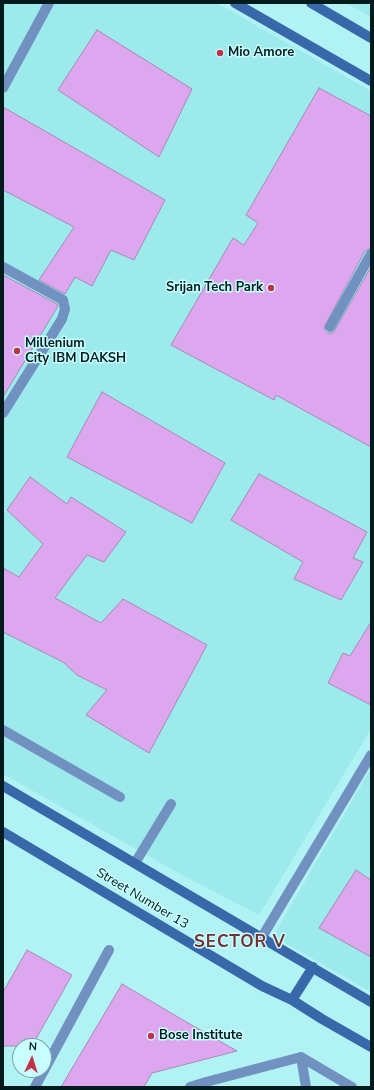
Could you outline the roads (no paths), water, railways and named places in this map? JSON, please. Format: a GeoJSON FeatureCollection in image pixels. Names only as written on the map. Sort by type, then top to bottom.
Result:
{"type":"FeatureCollection","features":[{"type":"Feature","properties":{"kind":"main road"},"geometry":{"type":"LineString","coordinates":[[235,3],[371,81]]}},
{"type":"Feature","properties":{"kind":"main road"},"geometry":{"type":"LineString","coordinates":[[311,3],[371,38]]}},
{"type":"Feature","properties":{"kind":"main road","name":"Street Number 13"},"geometry":{"type":"LineString","coordinates":[[3,786],[313,966],[371,1002]]}},
{"type":"Feature","properties":{"kind":"main road","name":"Street Number 13"},"geometry":{"type":"LineString","coordinates":[[3,832],[262,986],[292,1000],[371,1047]]}},
{"type":"Feature","properties":{"kind":"main road"},"geometry":{"type":"LineString","coordinates":[[292,1000],[313,966]]}},
{"type":"Feature","properties":{"kind":"street"},"geometry":{"type":"LineString","coordinates":[[3,88],[49,3]]}},
{"type":"Feature","properties":{"kind":"street"},"geometry":{"type":"LineString","coordinates":[[330,327],[371,254]]}},
{"type":"Feature","properties":{"kind":"street"},"geometry":{"type":"LineString","coordinates":[[3,267],[63,300],[65,309],[62,319],[3,414]]}},
{"type":"Feature","properties":{"kind":"street"},"geometry":{"type":"LineString","coordinates":[[3,730],[120,797]]}},
{"type":"Feature","properties":{"kind":"street"},"geometry":{"type":"LineString","coordinates":[[262,937],[371,755]]}},
{"type":"Feature","properties":{"kind":"street"},"geometry":{"type":"LineString","coordinates":[[135,863],[171,804]]}},
{"type":"Feature","properties":{"kind":"street"},"geometry":{"type":"LineString","coordinates":[[35,1087],[109,950]]}},
{"type":"Feature","properties":{"kind":"street"},"geometry":{"type":"LineString","coordinates":[[190,1087],[301,1057],[352,1087]]}},
{"type":"Feature","properties":{"kind":"street"},"geometry":{"type":"LineString","coordinates":[[301,1057],[306,1087]]}},
{"type":"Feature","properties":{"kind":"place","name":"Mio Amore"},"geometry":{"type":"Point","coordinates":[220,53]}},
{"type":"Feature","properties":{"kind":"place","name":"Srijan Tech Park"},"geometry":{"type":"Point","coordinates":[271,288]}},
{"type":"Feature","properties":{"kind":"place","name":"Millenium City IBM DAKSH"},"geometry":{"type":"Point","coordinates":[17,351]}},
{"type":"Feature","properties":{"kind":"place","name":"Bose Institute"},"geometry":{"type":"Point","coordinates":[151,1036]}},
{"type":"Feature","properties":{"kind":"district","name":"SECTOR V"},"geometry":{"type":"Point","coordinates":[240,943]}}]}
